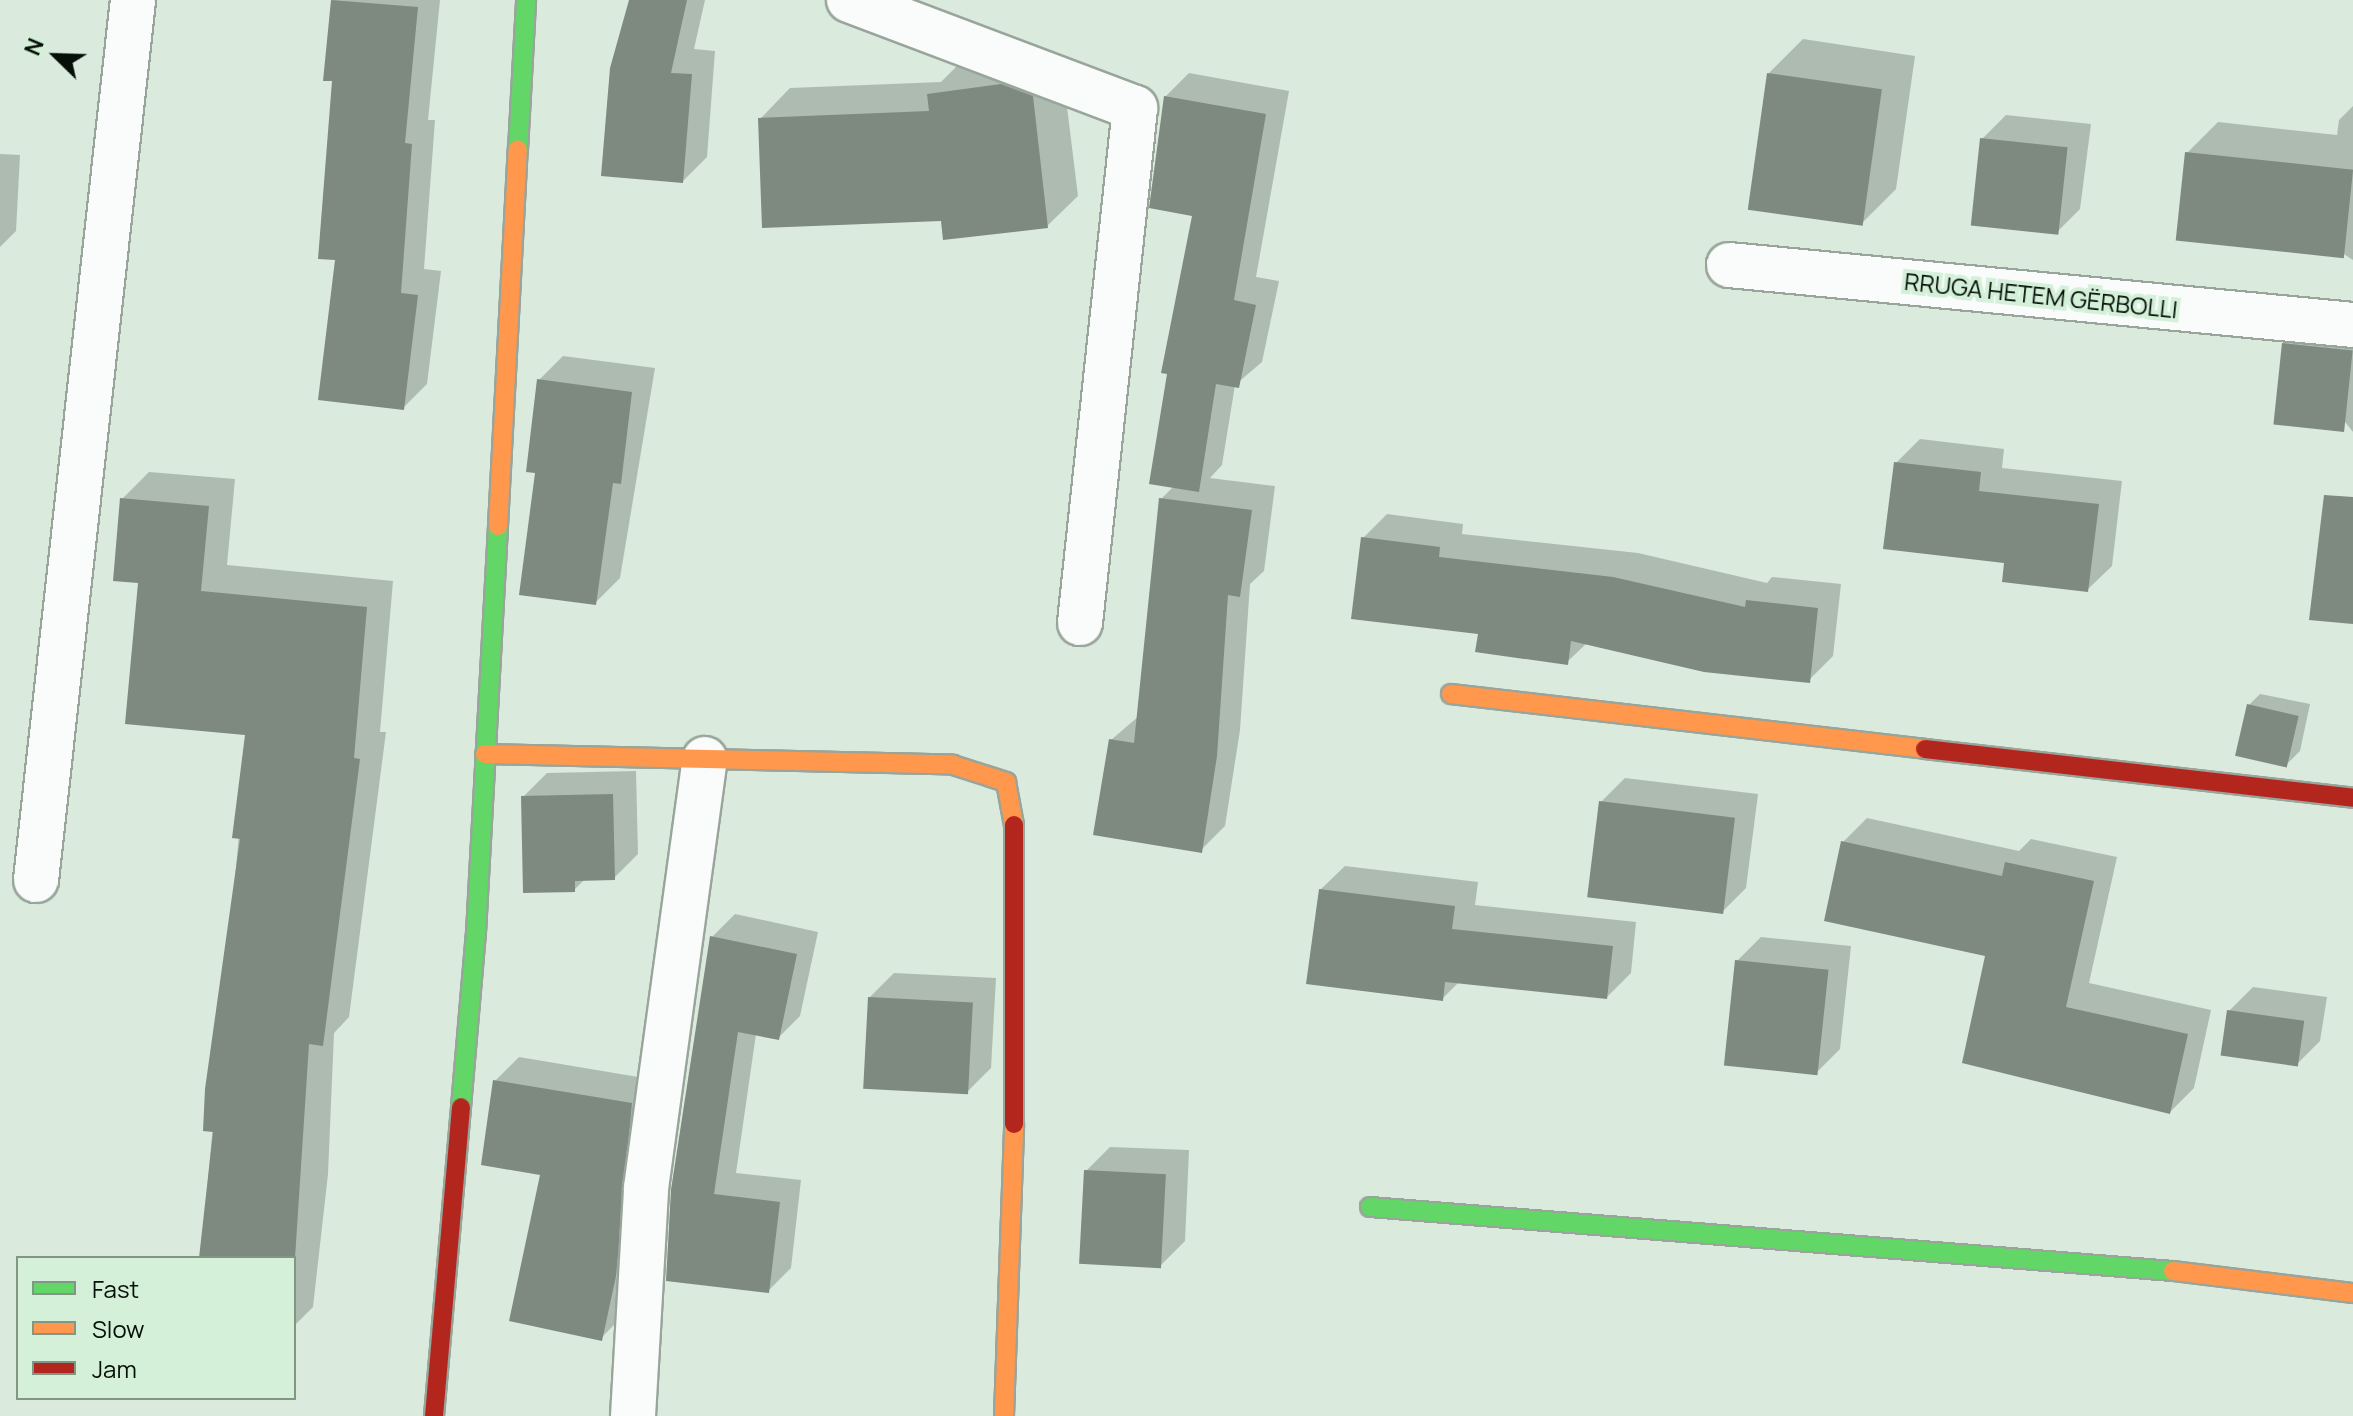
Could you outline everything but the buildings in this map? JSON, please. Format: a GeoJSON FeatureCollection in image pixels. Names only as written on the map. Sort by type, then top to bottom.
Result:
{"type":"FeatureCollection","features":[{"type":"Feature","properties":{"kind":"street"},"geometry":{"type":"LineString","coordinates":[[36,880],[133,0]]}},
{"type":"Feature","properties":{"kind":"street"},"geometry":{"type":"LineString","coordinates":[[434,1416],[476,933],[526,0]]}},
{"type":"Feature","properties":{"kind":"street"},"geometry":{"type":"LineString","coordinates":[[849,0],[1135,108],[1080,623]]}},
{"type":"Feature","properties":{"kind":"street","name":"RRUGA HETEM GËRBOLLI"},"geometry":{"type":"LineString","coordinates":[[1729,265],[2353,325]]}},
{"type":"Feature","properties":{"kind":"street"},"geometry":{"type":"LineString","coordinates":[[1451,694],[2353,798]]}},
{"type":"Feature","properties":{"kind":"street"},"geometry":{"type":"LineString","coordinates":[[485,754],[953,765],[1006,782],[1014,813],[1014,1159],[1004,1416]]}},
{"type":"Feature","properties":{"kind":"street"},"geometry":{"type":"LineString","coordinates":[[633,1416],[646,1188],[705,759]]}},
{"type":"Feature","properties":{"kind":"street"},"geometry":{"type":"LineString","coordinates":[[1370,1207],[2164,1270],[2353,1293]]}},
{"type":"Feature","properties":{"kind":"traffic: fast"},"geometry":{"type":"LineString","coordinates":[[518,150],[526,0]]}},
{"type":"Feature","properties":{"kind":"traffic: fast"},"geometry":{"type":"LineString","coordinates":[[461,1107],[476,933],[498,526]]}},
{"type":"Feature","properties":{"kind":"traffic: fast"},"geometry":{"type":"LineString","coordinates":[[1370,1207],[2173,1271]]}},
{"type":"Feature","properties":{"kind":"traffic: slow"},"geometry":{"type":"LineString","coordinates":[[498,526],[518,150]]}},
{"type":"Feature","properties":{"kind":"traffic: slow"},"geometry":{"type":"LineString","coordinates":[[1451,694],[1925,749]]}},
{"type":"Feature","properties":{"kind":"traffic: slow"},"geometry":{"type":"LineString","coordinates":[[485,754],[953,765],[1006,782],[1014,825]]}},
{"type":"Feature","properties":{"kind":"traffic: slow"},"geometry":{"type":"LineString","coordinates":[[1004,1416],[1014,1124]]}},
{"type":"Feature","properties":{"kind":"traffic: slow"},"geometry":{"type":"LineString","coordinates":[[2173,1271],[2353,1293]]}},
{"type":"Feature","properties":{"kind":"traffic: jam"},"geometry":{"type":"LineString","coordinates":[[1925,749],[2353,798]]}},
{"type":"Feature","properties":{"kind":"traffic: jam"},"geometry":{"type":"LineString","coordinates":[[1014,825],[1014,1124]]}},
{"type":"Feature","properties":{"kind":"traffic: jam"},"geometry":{"type":"LineString","coordinates":[[434,1416],[461,1107]]}}]}
